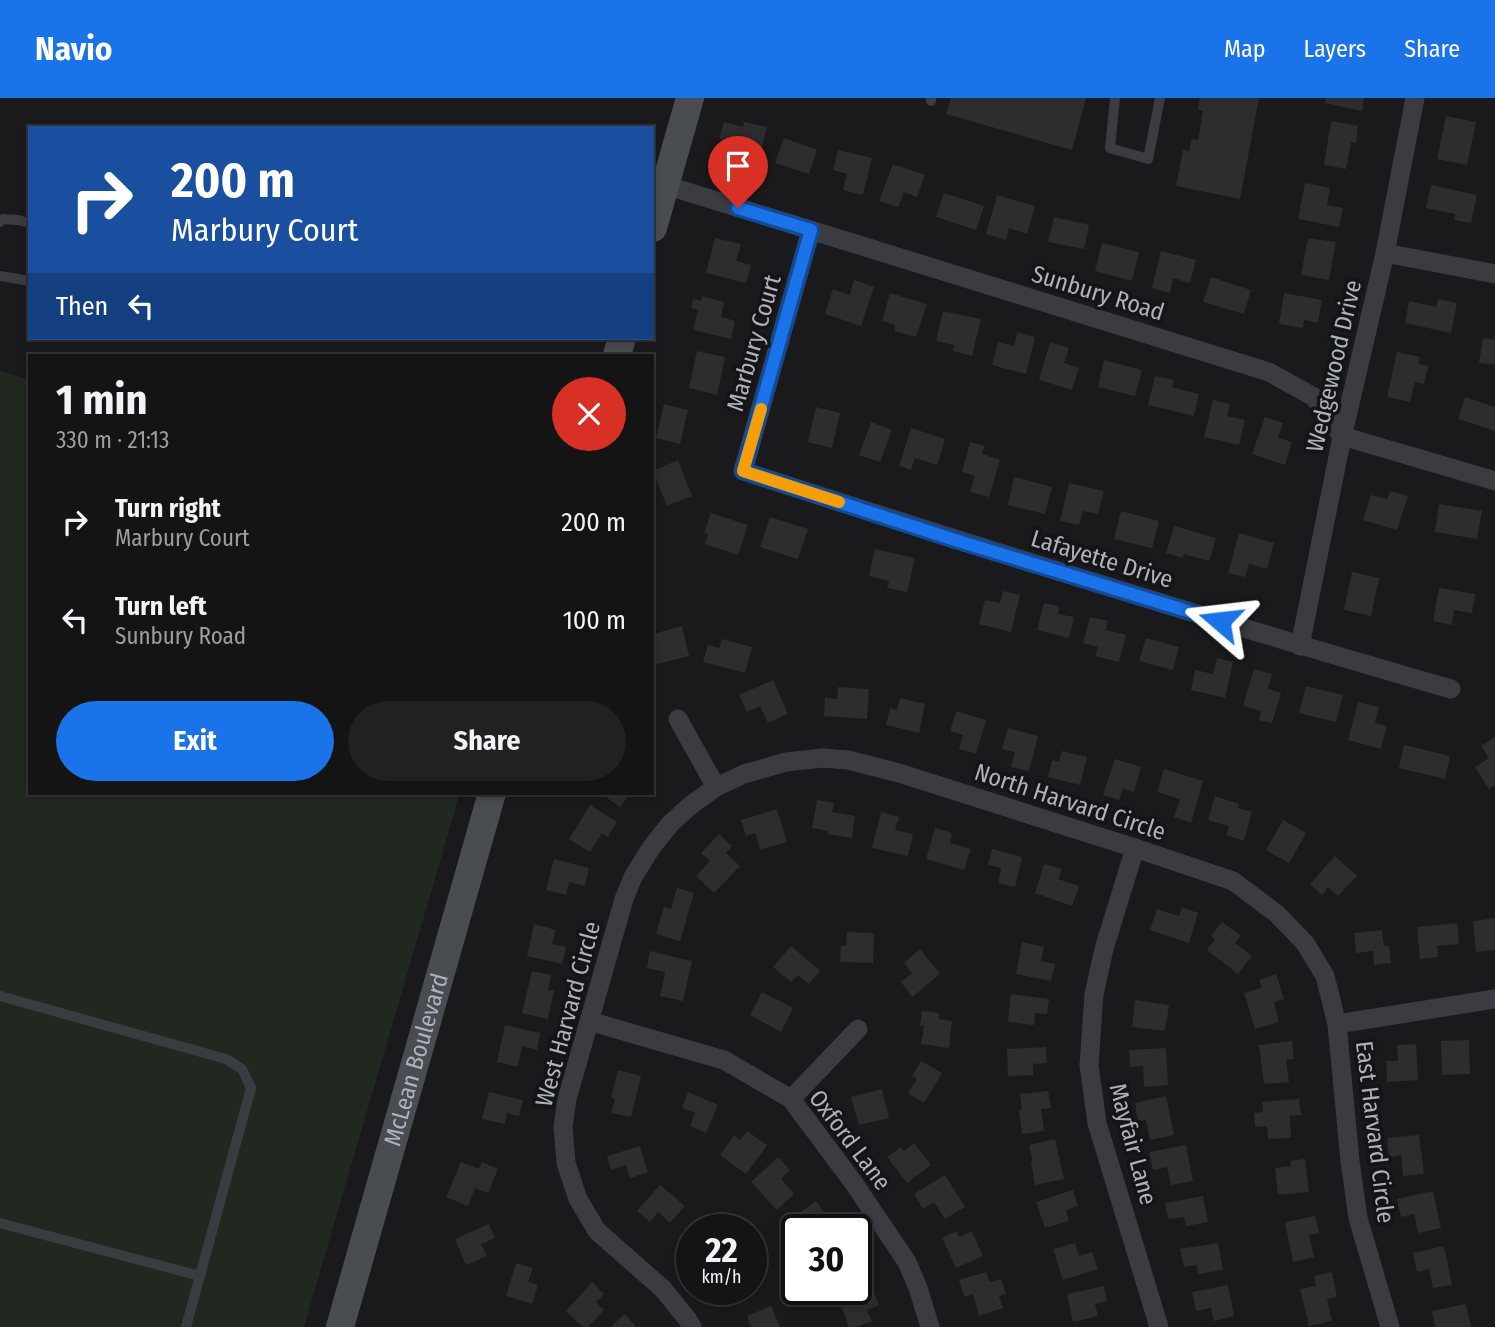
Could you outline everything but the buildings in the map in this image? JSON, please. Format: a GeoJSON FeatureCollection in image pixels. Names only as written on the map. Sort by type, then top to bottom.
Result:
{"type":"FeatureCollection","features":[{"type":"Feature","properties":{"kind":"main road"},"geometry":{"type":"LineString","coordinates":[[654,224],[690,98]]}},
{"type":"Feature","properties":{"kind":"main road","name":"McLean Boulevard"},"geometry":{"type":"LineString","coordinates":[[340,1327],[491,795]]}},
{"type":"Feature","properties":{"kind":"street","name":"Wedgewood Drive"},"geometry":{"type":"LineString","coordinates":[[1300,646],[1342,436],[1385,253],[1415,98]]}},
{"type":"Feature","properties":{"kind":"street","name":"Sunbury Road"},"geometry":{"type":"LineString","coordinates":[[665,185],[1269,372],[1314,397],[1342,436]]}},
{"type":"Feature","properties":{"kind":"street","name":"Marbury Court"},"geometry":{"type":"LineString","coordinates":[[744,469],[811,230]]}},
{"type":"Feature","properties":{"kind":"street"},"geometry":{"type":"LineString","coordinates":[[1385,253],[1495,274]]}},
{"type":"Feature","properties":{"kind":"street"},"geometry":{"type":"LineString","coordinates":[[1342,436],[1495,481]]}},
{"type":"Feature","properties":{"kind":"street","name":"Lafayette Drive"},"geometry":{"type":"LineString","coordinates":[[744,469],[743,471],[955,540],[1300,646],[1451,689]]}},
{"type":"Feature","properties":{"kind":"street"},"geometry":{"type":"LineString","coordinates":[[678,719],[716,787]]}},
{"type":"Feature","properties":{"kind":"street","name":"North Harvard Circle"},"geometry":{"type":"LineString","coordinates":[[716,787],[744,774],[786,762],[823,758],[848,760],[1233,881],[1277,914],[1305,943],[1325,976],[1337,1024]]}},
{"type":"Feature","properties":{"kind":"street","name":"West Harvard Circle"},"geometry":{"type":"LineString","coordinates":[[692,1327],[663,1290],[597,1231],[578,1199],[566,1163],[563,1127],[567,1099],[624,899],[633,877],[670,824],[716,787]]}},
{"type":"Feature","properties":{"kind":"street","name":"Mayfair Lane"},"geometry":{"type":"LineString","coordinates":[[1135,848],[1104,949],[1094,994],[1089,1065],[1097,1124],[1160,1327]]}},
{"type":"Feature","properties":{"kind":"street"},"geometry":{"type":"LineString","coordinates":[[1337,1024],[1495,999]]}},
{"type":"Feature","properties":{"kind":"street","name":"Oxford Lane"},"geometry":{"type":"LineString","coordinates":[[589,1021],[723,1060],[791,1099],[853,1182],[907,1262],[930,1327]]}},
{"type":"Feature","properties":{"kind":"street","name":"East Harvard Circle"},"geometry":{"type":"LineString","coordinates":[[1337,1024],[1358,1218],[1390,1327]]}},
{"type":"Feature","properties":{"kind":"street"},"geometry":{"type":"LineString","coordinates":[[791,1099],[858,1028]]}},
{"type":"Feature","properties":{"kind":"lane"},"geometry":{"type":"LineString","coordinates":[[1115,98],[1111,148],[1148,159],[1160,98]]}},
{"type":"Feature","properties":{"kind":"lane"},"geometry":{"type":"LineString","coordinates":[[0,222],[3,219],[28,222]]}},
{"type":"Feature","properties":{"kind":"lane"},"geometry":{"type":"LineString","coordinates":[[0,276],[28,281]]}},
{"type":"Feature","properties":{"kind":"lane"},"geometry":{"type":"LineString","coordinates":[[0,996],[226,1059],[242,1069],[251,1088],[186,1327]]}},
{"type":"Feature","properties":{"kind":"lane"},"geometry":{"type":"LineString","coordinates":[[0,1223],[200,1276]]}},
{"type":"Feature","properties":{"kind":"shaded area"},"geometry":{"type":"Polygon","coordinates":[[[0,371],[28,379],[28,795],[459,795],[304,1327],[0,1327],[0,371]]]}},
{"type":"Feature","properties":{"kind":"slow traffic"},"geometry":{"type":"LineString","coordinates":[[761,409],[743,471],[839,502]]}},
{"type":"Feature","properties":{"kind":"route"},"geometry":{"type":"LineString","coordinates":[[738,208],[811,230],[743,471],[955,540],[1220,621]]}}]}
